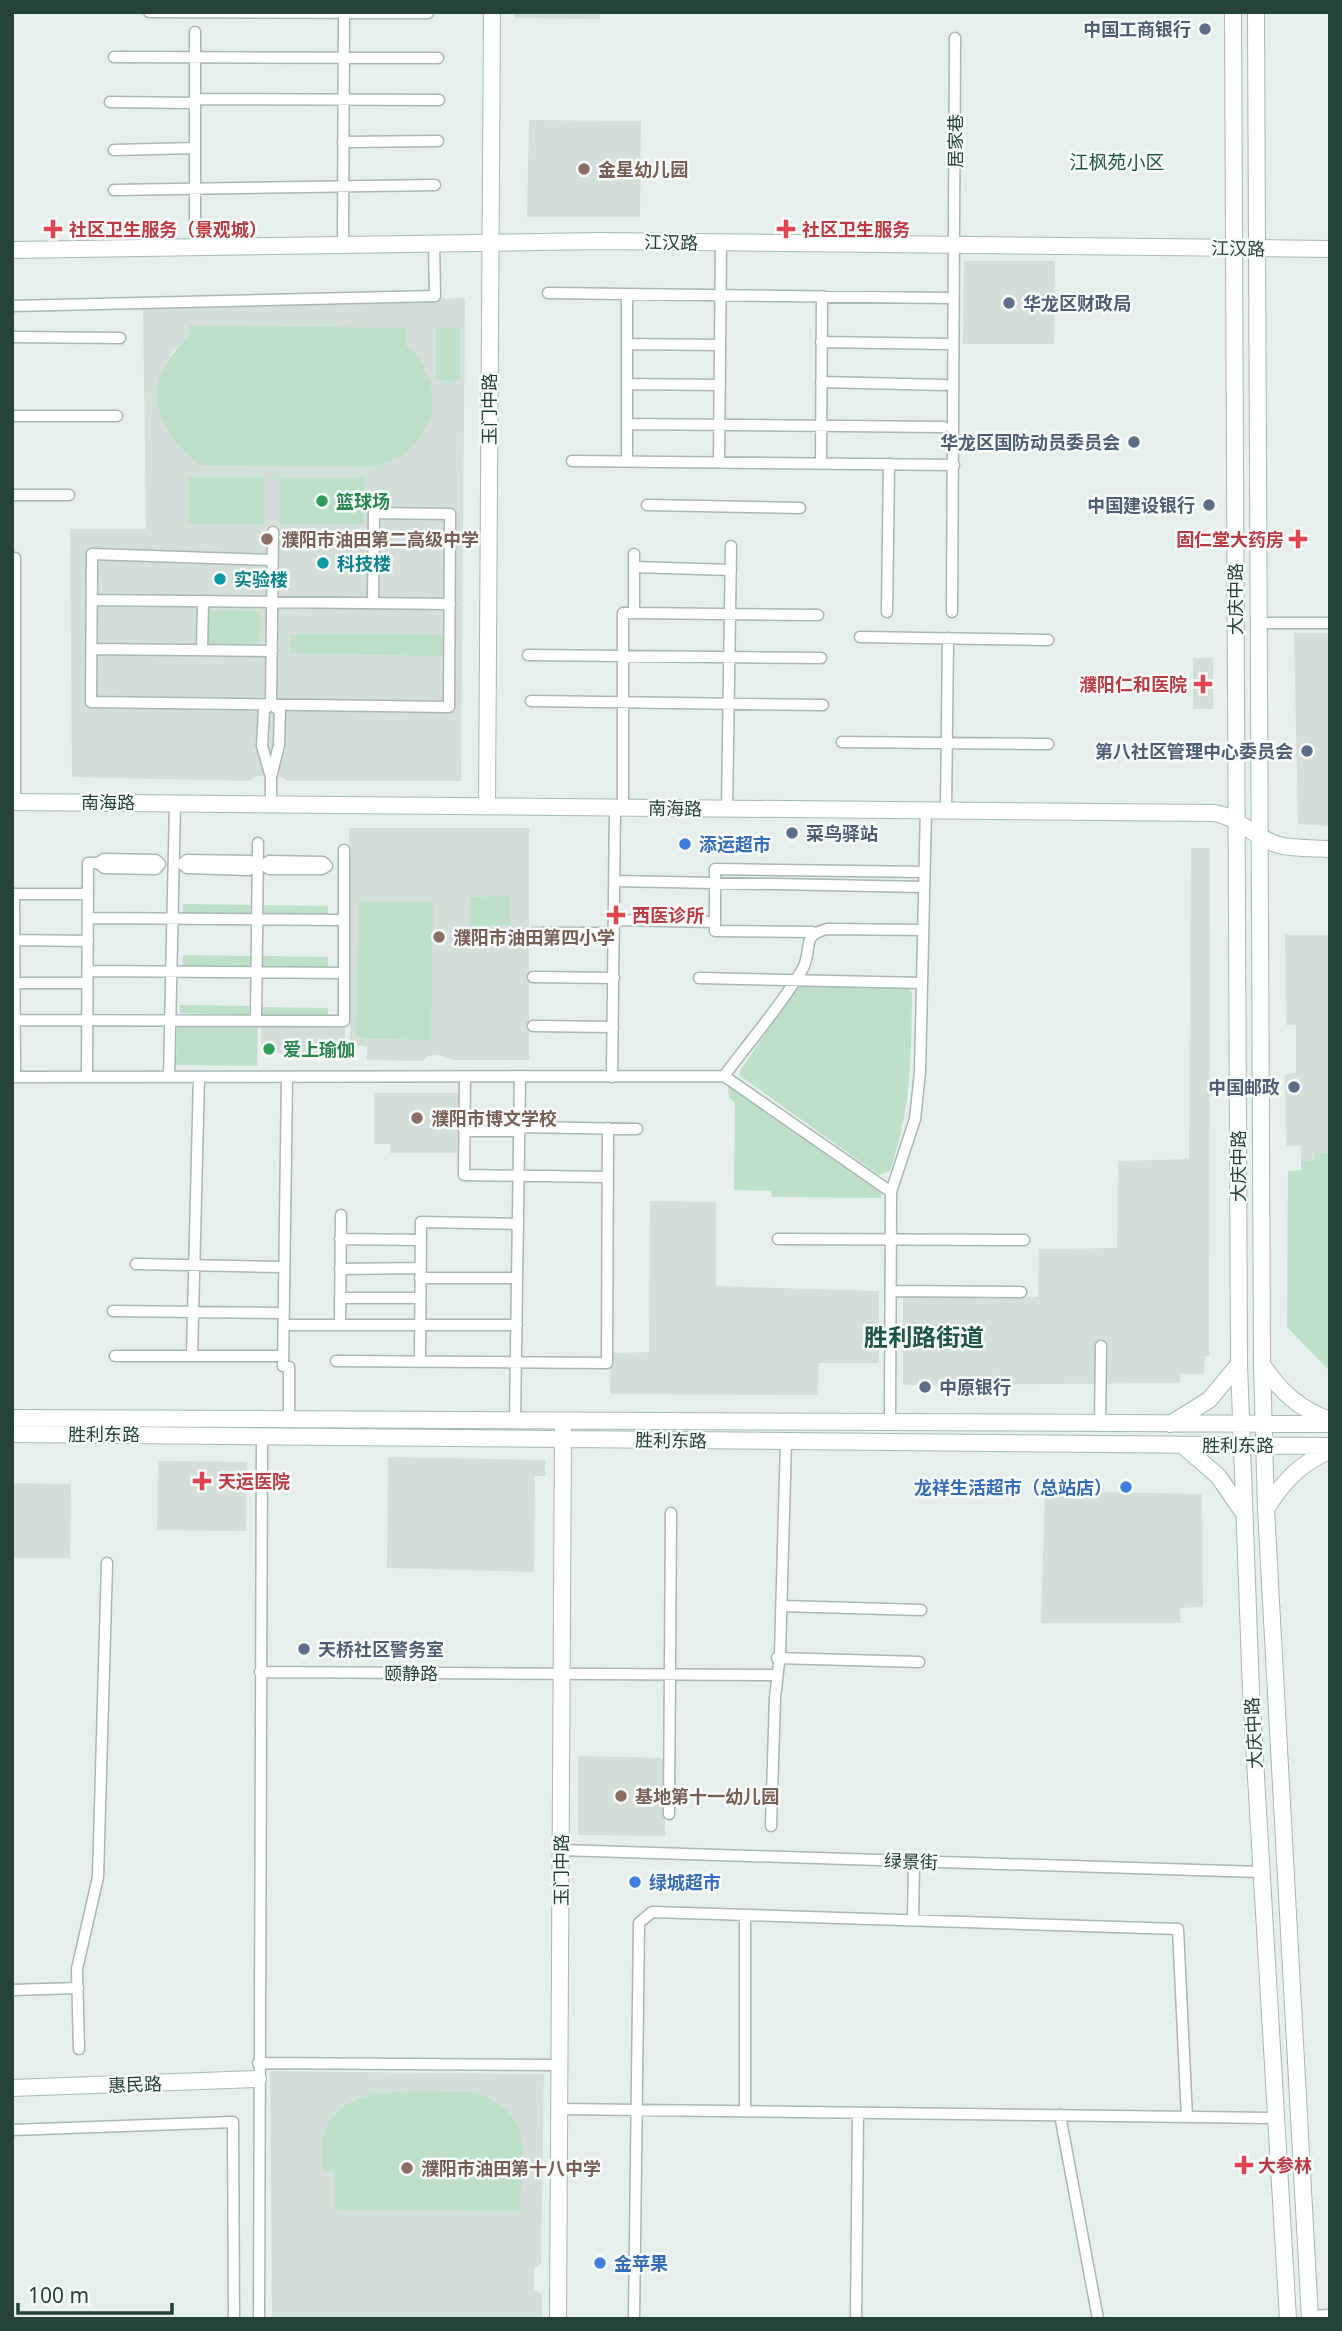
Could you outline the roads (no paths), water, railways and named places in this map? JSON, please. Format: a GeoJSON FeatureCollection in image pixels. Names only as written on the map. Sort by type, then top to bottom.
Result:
{"type":"FeatureCollection","features":[{"type":"Feature","properties":{"kind":"main road","name":"玉门中路"},"geometry":{"type":"LineString","coordinates":[[487,805],[492,12]]}},
{"type":"Feature","properties":{"kind":"main road","name":"大庆中路"},"geometry":{"type":"LineString","coordinates":[[1233,12],[1239,1364],[1243,1512],[1260,1872],[1288,2319]]}},
{"type":"Feature","properties":{"kind":"main road","name":"大庆中路"},"geometry":{"type":"LineString","coordinates":[[1256,12],[1262,1365],[1266,1509],[1310,2318]]}},
{"type":"Feature","properties":{"kind":"main road","name":"江汉路"},"geometry":{"type":"LineString","coordinates":[[12,250],[490,242],[1330,249]]}},
{"type":"Feature","properties":{"kind":"main road","name":"南海路"},"geometry":{"type":"LineString","coordinates":[[14,802],[727,809],[926,808],[1214,813],[1226,815],[1237,824],[1278,845],[1330,849]]}},
{"type":"Feature","properties":{"kind":"main road"},"geometry":{"type":"LineString","coordinates":[[1169,1424],[1209,1400],[1239,1364]]}},
{"type":"Feature","properties":{"kind":"main road"},"geometry":{"type":"LineString","coordinates":[[1262,1365],[1278,1389],[1296,1404],[1330,1422]]}},
{"type":"Feature","properties":{"kind":"main road","name":"胜利东路"},"geometry":{"type":"LineString","coordinates":[[12,1418],[1241,1425],[1330,1422]]}},
{"type":"Feature","properties":{"kind":"main road","name":"玉门中路"},"geometry":{"type":"LineString","coordinates":[[558,2319],[563,1421]]}},
{"type":"Feature","properties":{"kind":"main road","name":"胜利东路"},"geometry":{"type":"LineString","coordinates":[[12,1434],[1264,1445],[1330,1448]]}},
{"type":"Feature","properties":{"kind":"main road"},"geometry":{"type":"LineString","coordinates":[[1182,1445],[1218,1475],[1243,1512]]}},
{"type":"Feature","properties":{"kind":"main road"},"geometry":{"type":"LineString","coordinates":[[1266,1509],[1297,1469],[1330,1448]]}},
{"type":"Feature","properties":{"kind":"main road","name":"惠民路"},"geometry":{"type":"LineString","coordinates":[[12,2088],[258,2071]]}},
{"type":"Feature","properties":{"kind":"street"},"geometry":{"type":"LineString","coordinates":[[149,12],[428,13]]}},
{"type":"Feature","properties":{"kind":"street"},"geometry":{"type":"LineString","coordinates":[[343,244],[344,13]]}},
{"type":"Feature","properties":{"kind":"street"},"geometry":{"type":"LineString","coordinates":[[195,32],[195,246]]}},
{"type":"Feature","properties":{"kind":"street","name":"居家巷"},"geometry":{"type":"LineString","coordinates":[[952,612],[955,38]]}},
{"type":"Feature","properties":{"kind":"street"},"geometry":{"type":"LineString","coordinates":[[114,57],[438,58]]}},
{"type":"Feature","properties":{"kind":"street"},"geometry":{"type":"LineString","coordinates":[[110,102],[439,100]]}},
{"type":"Feature","properties":{"kind":"street"},"geometry":{"type":"LineString","coordinates":[[343,142],[438,141]]}},
{"type":"Feature","properties":{"kind":"street"},"geometry":{"type":"LineString","coordinates":[[114,150],[195,148]]}},
{"type":"Feature","properties":{"kind":"street"},"geometry":{"type":"LineString","coordinates":[[114,190],[435,185]]}},
{"type":"Feature","properties":{"kind":"street"},"geometry":{"type":"LineString","coordinates":[[719,462],[721,242]]}},
{"type":"Feature","properties":{"kind":"street"},"geometry":{"type":"LineString","coordinates":[[12,306],[435,296],[434,244]]}},
{"type":"Feature","properties":{"kind":"street"},"geometry":{"type":"LineString","coordinates":[[548,293],[947,298]]}},
{"type":"Feature","properties":{"kind":"street"},"geometry":{"type":"LineString","coordinates":[[627,294],[627,461]]}},
{"type":"Feature","properties":{"kind":"street"},"geometry":{"type":"LineString","coordinates":[[821,296],[821,464]]}},
{"type":"Feature","properties":{"kind":"street"},"geometry":{"type":"LineString","coordinates":[[12,337],[120,338]]}},
{"type":"Feature","properties":{"kind":"street"},"geometry":{"type":"LineString","coordinates":[[821,342],[947,345]]}},
{"type":"Feature","properties":{"kind":"street"},"geometry":{"type":"LineString","coordinates":[[627,344],[720,345]]}},
{"type":"Feature","properties":{"kind":"street"},"geometry":{"type":"LineString","coordinates":[[821,382],[945,385]]}},
{"type":"Feature","properties":{"kind":"street"},"geometry":{"type":"LineString","coordinates":[[627,384],[720,385]]}},
{"type":"Feature","properties":{"kind":"street"},"geometry":{"type":"LineString","coordinates":[[12,416],[117,416]]}},
{"type":"Feature","properties":{"kind":"street"},"geometry":{"type":"LineString","coordinates":[[627,424],[944,427]]}},
{"type":"Feature","properties":{"kind":"street"},"geometry":{"type":"LineString","coordinates":[[572,461],[954,465]]}},
{"type":"Feature","properties":{"kind":"street"},"geometry":{"type":"LineString","coordinates":[[887,612],[889,464]]}},
{"type":"Feature","properties":{"kind":"street"},"geometry":{"type":"LineString","coordinates":[[12,495],[69,495]]}},
{"type":"Feature","properties":{"kind":"street"},"geometry":{"type":"LineString","coordinates":[[647,505],[800,508]]}},
{"type":"Feature","properties":{"kind":"street"},"geometry":{"type":"LineString","coordinates":[[272,560],[92,554],[91,702],[449,707],[450,514],[374,513],[373,603]]}},
{"type":"Feature","properties":{"kind":"street"},"geometry":{"type":"LineString","coordinates":[[271,777],[262,746],[264,710],[271,704],[273,532]]}},
{"type":"Feature","properties":{"kind":"street"},"geometry":{"type":"LineString","coordinates":[[727,809],[732,546]]}},
{"type":"Feature","properties":{"kind":"street"},"geometry":{"type":"LineString","coordinates":[[634,554],[634,612]]}},
{"type":"Feature","properties":{"kind":"street"},"geometry":{"type":"LineString","coordinates":[[14,802],[15,558]]}},
{"type":"Feature","properties":{"kind":"street"},"geometry":{"type":"LineString","coordinates":[[634,567],[731,570]]}},
{"type":"Feature","properties":{"kind":"street"},"geometry":{"type":"LineString","coordinates":[[92,600],[450,604]]}},
{"type":"Feature","properties":{"kind":"street"},"geometry":{"type":"LineString","coordinates":[[202,601],[202,650]]}},
{"type":"Feature","properties":{"kind":"street"},"geometry":{"type":"LineString","coordinates":[[612,1077],[615,881],[624,702],[623,612],[818,615]]}},
{"type":"Feature","properties":{"kind":"street"},"geometry":{"type":"LineString","coordinates":[[1258,624],[1330,623]]}},
{"type":"Feature","properties":{"kind":"street"},"geometry":{"type":"LineString","coordinates":[[860,637],[1048,640]]}},
{"type":"Feature","properties":{"kind":"street"},"geometry":{"type":"LineString","coordinates":[[946,809],[947,638]]}},
{"type":"Feature","properties":{"kind":"street"},"geometry":{"type":"LineString","coordinates":[[92,649],[272,651]]}},
{"type":"Feature","properties":{"kind":"street"},"geometry":{"type":"LineString","coordinates":[[528,655],[821,658]]}},
{"type":"Feature","properties":{"kind":"street"},"geometry":{"type":"LineString","coordinates":[[531,701],[823,705]]}},
{"type":"Feature","properties":{"kind":"street"},"geometry":{"type":"LineString","coordinates":[[271,704],[280,711],[279,745],[271,777],[271,804]]}},
{"type":"Feature","properties":{"kind":"street"},"geometry":{"type":"LineString","coordinates":[[842,742],[1048,744]]}},
{"type":"Feature","properties":{"kind":"street"},"geometry":{"type":"LineString","coordinates":[[169,1077],[172,919],[178,864],[175,803]]}},
{"type":"Feature","properties":{"kind":"street"},"geometry":{"type":"LineString","coordinates":[[890,1422],[891,1192],[915,1119],[922,983],[926,808]]}},
{"type":"Feature","properties":{"kind":"street"},"geometry":{"type":"LineString","coordinates":[[256,1021],[258,843]]}},
{"type":"Feature","properties":{"kind":"street"},"geometry":{"type":"LineString","coordinates":[[14,1020],[344,1021],[344,850]]}},
{"type":"Feature","properties":{"kind":"street"},"geometry":{"type":"LineString","coordinates":[[87,1077],[88,863],[98,863],[104,859],[156,859],[160,864],[178,864],[187,860],[250,861],[259,865],[269,861],[323,862],[327,866],[344,867]]}},
{"type":"Feature","properties":{"kind":"street"},"geometry":{"type":"LineString","coordinates":[[923,930],[715,931],[715,883],[716,869],[924,872]]}},
{"type":"Feature","properties":{"kind":"street"},"geometry":{"type":"LineString","coordinates":[[615,881],[924,887]]}},
{"type":"Feature","properties":{"kind":"street"},"geometry":{"type":"LineString","coordinates":[[88,894],[13,894],[14,1077],[724,1076],[891,1192]]}},
{"type":"Feature","properties":{"kind":"street"},"geometry":{"type":"LineString","coordinates":[[88,918],[344,920]]}},
{"type":"Feature","properties":{"kind":"street"},"geometry":{"type":"LineString","coordinates":[[614,920],[715,922]]}},
{"type":"Feature","properties":{"kind":"street"},"geometry":{"type":"LineString","coordinates":[[724,1076],[796,979],[807,961],[809,938],[813,932]]}},
{"type":"Feature","properties":{"kind":"street"},"geometry":{"type":"LineString","coordinates":[[533,933],[614,933]]}},
{"type":"Feature","properties":{"kind":"street"},"geometry":{"type":"LineString","coordinates":[[14,940],[88,941]]}},
{"type":"Feature","properties":{"kind":"street"},"geometry":{"type":"LineString","coordinates":[[88,971],[344,973]]}},
{"type":"Feature","properties":{"kind":"street"},"geometry":{"type":"LineString","coordinates":[[533,977],[614,978]]}},
{"type":"Feature","properties":{"kind":"street"},"geometry":{"type":"LineString","coordinates":[[699,978],[922,983]]}},
{"type":"Feature","properties":{"kind":"street"},"geometry":{"type":"LineString","coordinates":[[15,983],[88,983]]}},
{"type":"Feature","properties":{"kind":"street"},"geometry":{"type":"LineString","coordinates":[[533,1026],[613,1027]]}},
{"type":"Feature","properties":{"kind":"street"},"geometry":{"type":"LineString","coordinates":[[515,1421],[520,1076]]}},
{"type":"Feature","properties":{"kind":"street"},"geometry":{"type":"LineString","coordinates":[[192,1356],[199,1077]]}},
{"type":"Feature","properties":{"kind":"street"},"geometry":{"type":"LineString","coordinates":[[287,1077],[283,1366],[289,1367],[289,1418]]}},
{"type":"Feature","properties":{"kind":"street"},"geometry":{"type":"LineString","coordinates":[[465,1077],[464,1175],[608,1177]]}},
{"type":"Feature","properties":{"kind":"street"},"geometry":{"type":"LineString","coordinates":[[335,1361],[607,1363],[608,1128]]}},
{"type":"Feature","properties":{"kind":"street"},"geometry":{"type":"LineString","coordinates":[[464,1131],[637,1129]]}},
{"type":"Feature","properties":{"kind":"street"},"geometry":{"type":"LineString","coordinates":[[340,1325],[341,1215]]}},
{"type":"Feature","properties":{"kind":"street"},"geometry":{"type":"LineString","coordinates":[[419,1362],[421,1222],[518,1224]]}},
{"type":"Feature","properties":{"kind":"street"},"geometry":{"type":"LineString","coordinates":[[340,1239],[421,1240]]}},
{"type":"Feature","properties":{"kind":"street"},"geometry":{"type":"LineString","coordinates":[[778,1239],[1024,1240]]}},
{"type":"Feature","properties":{"kind":"street"},"geometry":{"type":"LineString","coordinates":[[136,1264],[284,1266]]}},
{"type":"Feature","properties":{"kind":"street"},"geometry":{"type":"LineString","coordinates":[[340,1269],[517,1278]]}},
{"type":"Feature","properties":{"kind":"street"},"geometry":{"type":"LineString","coordinates":[[891,1291],[1021,1292]]}},
{"type":"Feature","properties":{"kind":"street"},"geometry":{"type":"LineString","coordinates":[[340,1298],[420,1298]]}},
{"type":"Feature","properties":{"kind":"street"},"geometry":{"type":"LineString","coordinates":[[113,1311],[284,1313]]}},
{"type":"Feature","properties":{"kind":"street"},"geometry":{"type":"LineString","coordinates":[[284,1325],[517,1325]]}},
{"type":"Feature","properties":{"kind":"street"},"geometry":{"type":"LineString","coordinates":[[1100,1424],[1101,1346]]}},
{"type":"Feature","properties":{"kind":"street"},"geometry":{"type":"LineString","coordinates":[[115,1356],[283,1356]]}},
{"type":"Feature","properties":{"kind":"street"},"geometry":{"type":"LineString","coordinates":[[259,2319],[262,1435]]}},
{"type":"Feature","properties":{"kind":"street"},"geometry":{"type":"LineString","coordinates":[[771,1826],[777,1658],[780,1654],[782,1606],[786,1441]]}},
{"type":"Feature","properties":{"kind":"street"},"geometry":{"type":"LineString","coordinates":[[669,1814],[671,1513]]}},
{"type":"Feature","properties":{"kind":"street"},"geometry":{"type":"LineString","coordinates":[[79,2049],[77,1969],[98,1878],[107,1563]]}},
{"type":"Feature","properties":{"kind":"street"},"geometry":{"type":"LineString","coordinates":[[782,1606],[921,1611]]}},
{"type":"Feature","properties":{"kind":"street"},"geometry":{"type":"LineString","coordinates":[[777,1658],[919,1662]]}},
{"type":"Feature","properties":{"kind":"street","name":"颐静路"},"geometry":{"type":"LineString","coordinates":[[260,1672],[777,1675]]}},
{"type":"Feature","properties":{"kind":"street","name":"绿景街"},"geometry":{"type":"LineString","coordinates":[[561,1850],[1260,1872]]}},
{"type":"Feature","properties":{"kind":"street"},"geometry":{"type":"LineString","coordinates":[[913,1920],[914,1861]]}},
{"type":"Feature","properties":{"kind":"street"},"geometry":{"type":"LineString","coordinates":[[634,2319],[639,1923],[652,1912],[1178,1929],[1187,2116]]}},
{"type":"Feature","properties":{"kind":"street"},"geometry":{"type":"LineString","coordinates":[[745,1915],[745,2111]]}},
{"type":"Feature","properties":{"kind":"street"},"geometry":{"type":"LineString","coordinates":[[12,1990],[78,1988]]}},
{"type":"Feature","properties":{"kind":"street"},"geometry":{"type":"LineString","coordinates":[[258,2071],[560,2065]]}},
{"type":"Feature","properties":{"kind":"street"},"geometry":{"type":"LineString","coordinates":[[559,2109],[1276,2118]]}},
{"type":"Feature","properties":{"kind":"street"},"geometry":{"type":"LineString","coordinates":[[856,2319],[858,2113]]}},
{"type":"Feature","properties":{"kind":"street"},"geometry":{"type":"LineString","coordinates":[[1060,2115],[1098,2319]]}},
{"type":"Feature","properties":{"kind":"street"},"geometry":{"type":"LineString","coordinates":[[12,2130],[233,2122],[234,2319]]}},
{"type":"Feature","properties":{"kind":"street"},"geometry":{"type":"LineString","coordinates":[[1310,2318],[1330,2315]]}},
{"type":"Feature","properties":{"kind":"place","name":"中国工商银行"},"geometry":{"type":"Point","coordinates":[1205,29]}},
{"type":"Feature","properties":{"kind":"place","name":"金星幼儿园"},"geometry":{"type":"Point","coordinates":[584,169]}},
{"type":"Feature","properties":{"kind":"place","name":"社区卫生服务（景观城）"},"geometry":{"type":"Point","coordinates":[53,229]}},
{"type":"Feature","properties":{"kind":"place","name":"社区卫生服务"},"geometry":{"type":"Point","coordinates":[786,229]}},
{"type":"Feature","properties":{"kind":"place","name":"华龙区财政局"},"geometry":{"type":"Point","coordinates":[1009,303]}},
{"type":"Feature","properties":{"kind":"place","name":"华龙区国防动员委员会"},"geometry":{"type":"Point","coordinates":[1134,442]}},
{"type":"Feature","properties":{"kind":"place","name":"篮球场"},"geometry":{"type":"Point","coordinates":[322,501]}},
{"type":"Feature","properties":{"kind":"place","name":"中国建设银行"},"geometry":{"type":"Point","coordinates":[1209,505]}},
{"type":"Feature","properties":{"kind":"place","name":"濮阳市油田第二高级中学"},"geometry":{"type":"Point","coordinates":[267,539]}},
{"type":"Feature","properties":{"kind":"place","name":"固仁堂大药房"},"geometry":{"type":"Point","coordinates":[1298,539]}},
{"type":"Feature","properties":{"kind":"place","name":"科技楼"},"geometry":{"type":"Point","coordinates":[323,563]}},
{"type":"Feature","properties":{"kind":"place","name":"实验楼"},"geometry":{"type":"Point","coordinates":[220,579]}},
{"type":"Feature","properties":{"kind":"place","name":"濮阳仁和医院"},"geometry":{"type":"Point","coordinates":[1203,684]}},
{"type":"Feature","properties":{"kind":"place","name":"第八社区管理中心委员会"},"geometry":{"type":"Point","coordinates":[1307,751]}},
{"type":"Feature","properties":{"kind":"place","name":"菜鸟驿站"},"geometry":{"type":"Point","coordinates":[792,833]}},
{"type":"Feature","properties":{"kind":"place","name":"添运超市"},"geometry":{"type":"Point","coordinates":[685,844]}},
{"type":"Feature","properties":{"kind":"place","name":"西医诊所"},"geometry":{"type":"Point","coordinates":[616,915]}},
{"type":"Feature","properties":{"kind":"place","name":"濮阳市油田第四小学"},"geometry":{"type":"Point","coordinates":[439,937]}},
{"type":"Feature","properties":{"kind":"place","name":"爱上瑜伽"},"geometry":{"type":"Point","coordinates":[269,1049]}},
{"type":"Feature","properties":{"kind":"place","name":"中国邮政"},"geometry":{"type":"Point","coordinates":[1294,1087]}},
{"type":"Feature","properties":{"kind":"place","name":"濮阳市博文学校"},"geometry":{"type":"Point","coordinates":[417,1118]}},
{"type":"Feature","properties":{"kind":"place","name":"中原银行"},"geometry":{"type":"Point","coordinates":[925,1387]}},
{"type":"Feature","properties":{"kind":"place","name":"天运医院"},"geometry":{"type":"Point","coordinates":[202,1481]}},
{"type":"Feature","properties":{"kind":"place","name":"龙祥生活超市（总站店）"},"geometry":{"type":"Point","coordinates":[1126,1487]}},
{"type":"Feature","properties":{"kind":"place","name":"天桥社区警务室"},"geometry":{"type":"Point","coordinates":[304,1649]}},
{"type":"Feature","properties":{"kind":"place","name":"基地第十一幼儿园"},"geometry":{"type":"Point","coordinates":[621,1796]}},
{"type":"Feature","properties":{"kind":"place","name":"绿城超市"},"geometry":{"type":"Point","coordinates":[635,1882]}},
{"type":"Feature","properties":{"kind":"place","name":"大参林"},"geometry":{"type":"Point","coordinates":[1244,2165]}},
{"type":"Feature","properties":{"kind":"place","name":"濮阳市油田第十八中学"},"geometry":{"type":"Point","coordinates":[407,2168]}},
{"type":"Feature","properties":{"kind":"place","name":"金苹果"},"geometry":{"type":"Point","coordinates":[600,2263]}},
{"type":"Feature","properties":{"kind":"district","name":"江枫苑小区"},"geometry":{"type":"Point","coordinates":[1117,162]}},
{"type":"Feature","properties":{"kind":"district","name":"胜利路街道"},"geometry":{"type":"Point","coordinates":[924,1336]}}]}
